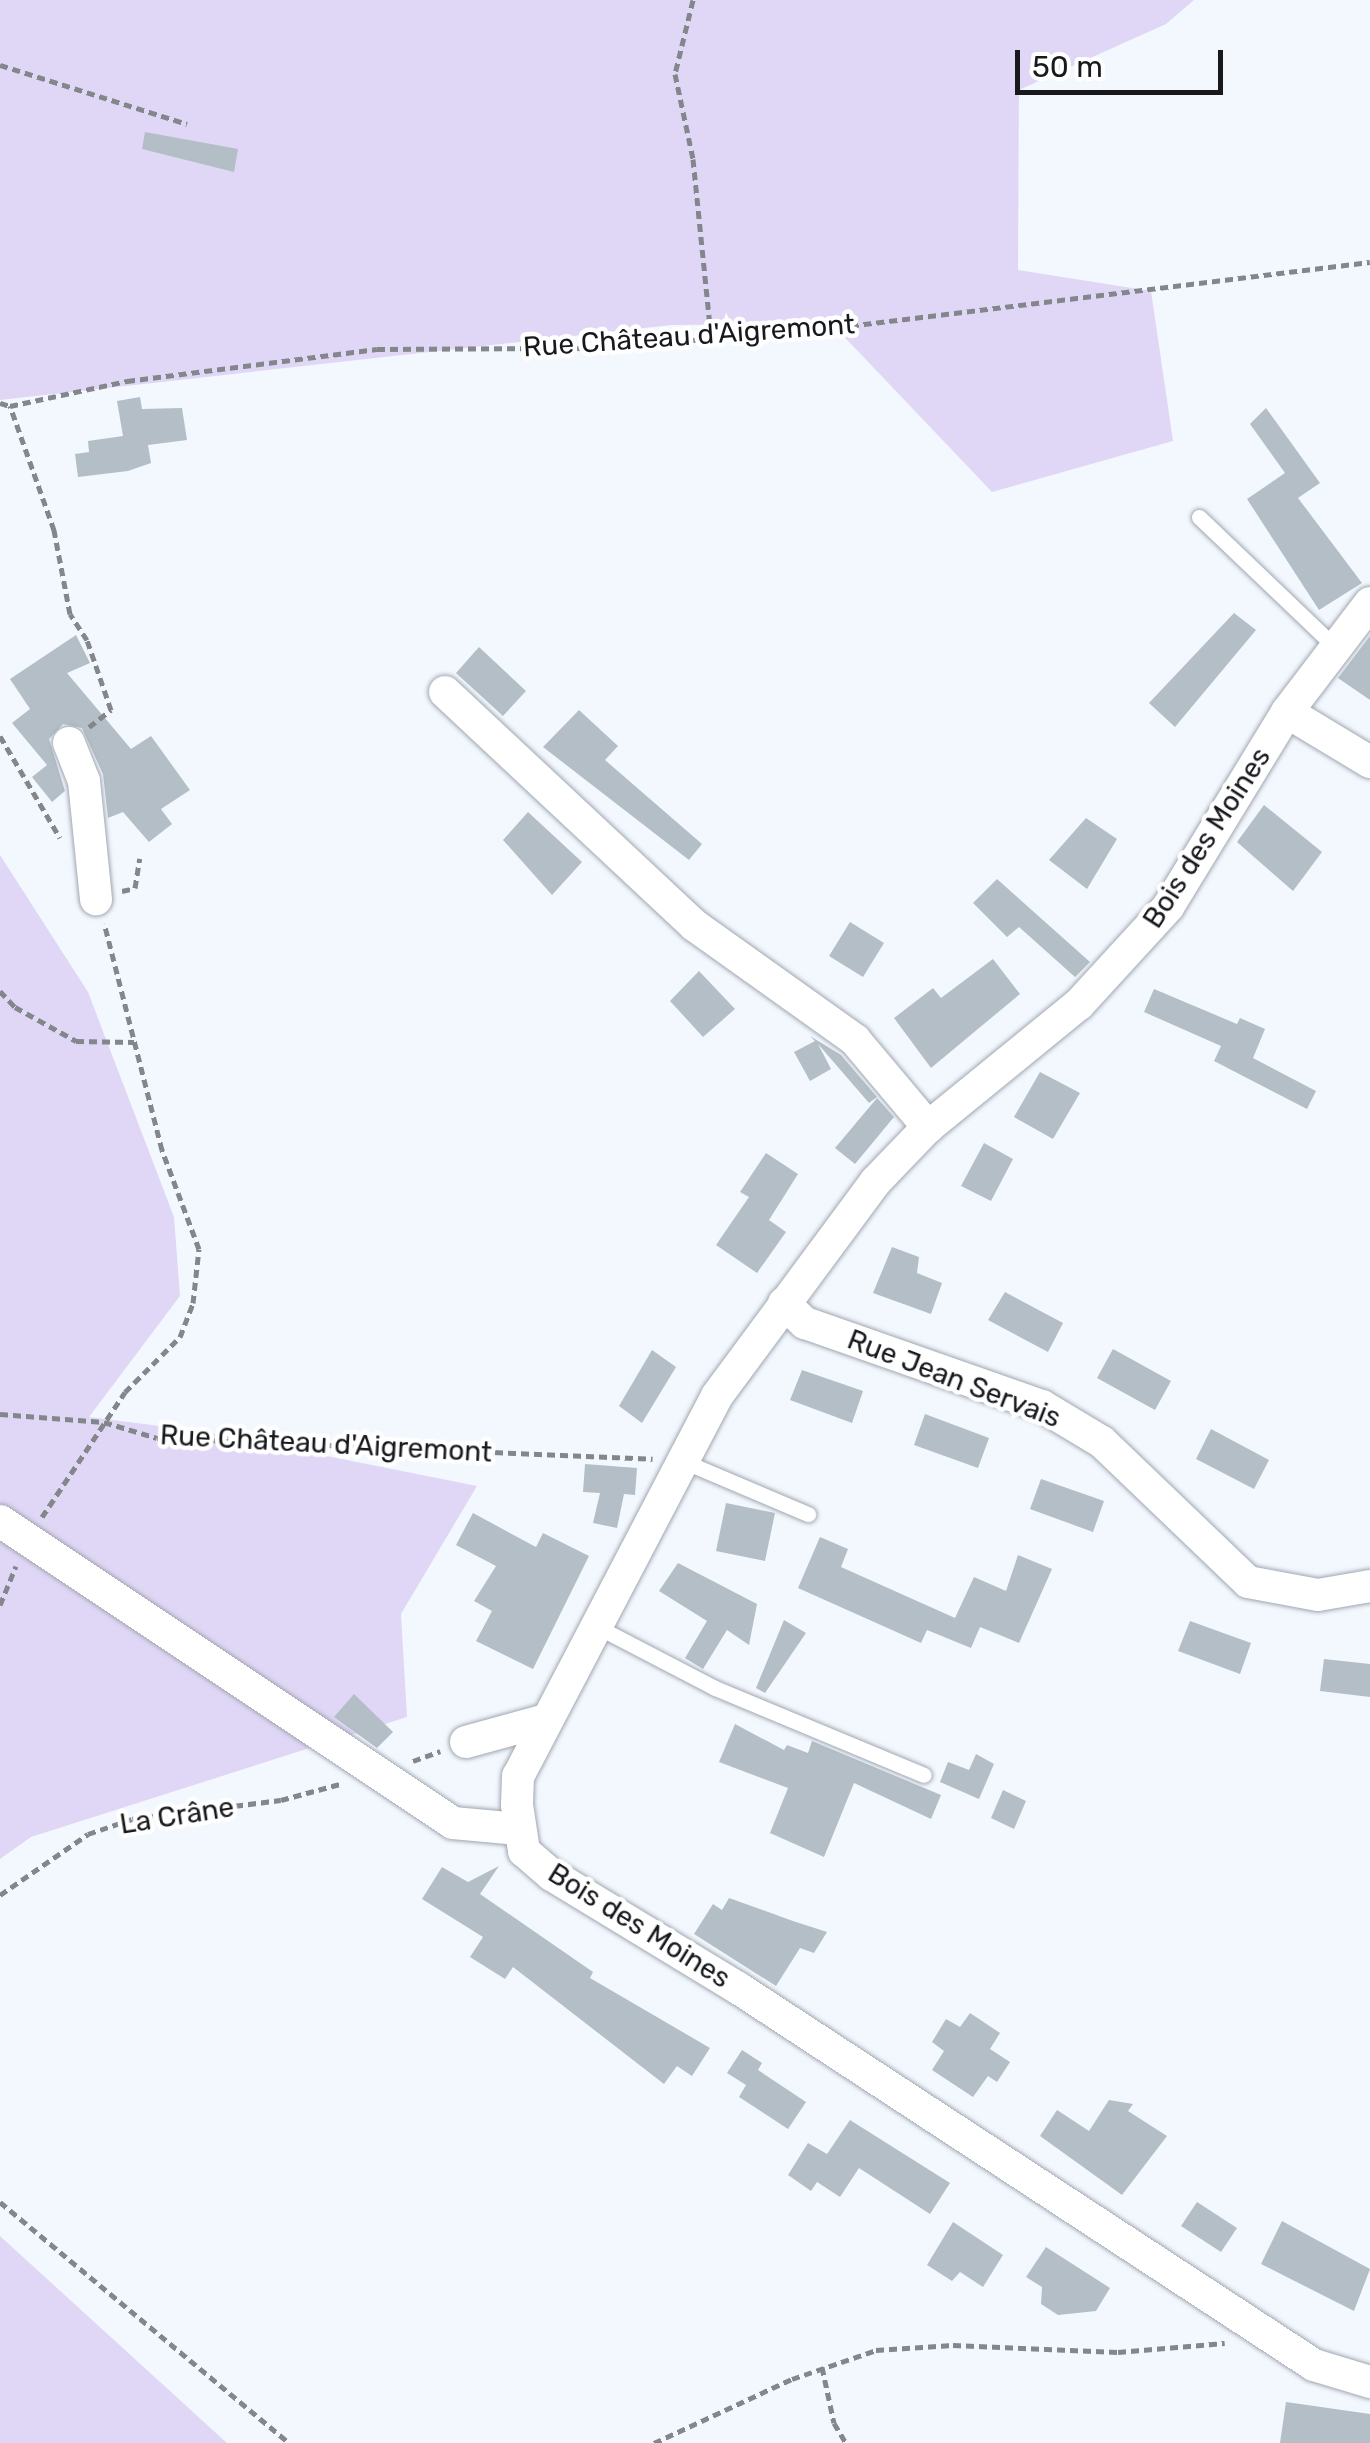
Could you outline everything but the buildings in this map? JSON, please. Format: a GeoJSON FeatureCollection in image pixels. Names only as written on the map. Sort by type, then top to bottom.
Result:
{"type":"FeatureCollection","features":[{"type":"Feature","properties":{"kind":"street","name":"Bois des Moines"},"geometry":{"type":"LineString","coordinates":[[1370,604],[1287,712],[1168,907],[1132,950],[1079,1004],[928,1127],[876,1181],[784,1302],[717,1396],[681,1460],[518,1776],[519,1829],[524,1851],[552,1876],[738,1988],[1314,2364],[1370,2382]]}},
{"type":"Feature","properties":{"kind":"street"},"geometry":{"type":"LineString","coordinates":[[444,692],[694,925],[855,1040],[928,1127]]}},
{"type":"Feature","properties":{"kind":"street"},"geometry":{"type":"LineString","coordinates":[[1287,712],[1370,762]]}},
{"type":"Feature","properties":{"kind":"street"},"geometry":{"type":"LineString","coordinates":[[69,743],[84,781],[96,900]]}},
{"type":"Feature","properties":{"kind":"street","name":"Rue Jean Servais"},"geometry":{"type":"LineString","coordinates":[[784,1302],[805,1323],[1042,1406],[1102,1442],[1248,1582],[1318,1595],[1370,1586]]}},
{"type":"Feature","properties":{"kind":"street"},"geometry":{"type":"LineString","coordinates":[[14,1530],[372,1775],[453,1823],[519,1829]]}},
{"type":"Feature","properties":{"kind":"street"},"geometry":{"type":"LineString","coordinates":[[466,1742],[546,1720]]}},
{"type":"Feature","properties":{"kind":"lane"},"geometry":{"type":"LineString","coordinates":[[1198,517],[1334,646]]}},
{"type":"Feature","properties":{"kind":"lane"},"geometry":{"type":"LineString","coordinates":[[681,1460],[808,1514]]}},
{"type":"Feature","properties":{"kind":"lane"},"geometry":{"type":"LineString","coordinates":[[596,1626],[715,1688],[924,1775]]}},
{"type":"Feature","properties":{"kind":"path"},"geometry":{"type":"LineString","coordinates":[[693,0],[676,74],[693,159],[711,336]]}},
{"type":"Feature","properties":{"kind":"path"},"geometry":{"type":"LineString","coordinates":[[0,65],[187,124]]}},
{"type":"Feature","properties":{"kind":"path","name":"Rue Château d'Aigremont"},"geometry":{"type":"LineString","coordinates":[[10,406],[127,382],[377,350],[589,348],[799,332],[982,305],[1101,300],[1370,262]]}},
{"type":"Feature","properties":{"kind":"path"},"geometry":{"type":"LineString","coordinates":[[0,403],[10,406],[54,530],[70,614],[87,640],[111,710],[105,715]]}},
{"type":"Feature","properties":{"kind":"path"},"geometry":{"type":"LineString","coordinates":[[0,736],[67,850]]}},
{"type":"Feature","properties":{"kind":"path"},"geometry":{"type":"LineString","coordinates":[[0,1605],[14,1530],[180,1336],[193,1304],[199,1249],[162,1150],[96,900]]}},
{"type":"Feature","properties":{"kind":"path"},"geometry":{"type":"LineString","coordinates":[[0,991],[15,1008],[76,1041],[134,1042]]}},
{"type":"Feature","properties":{"kind":"path","name":"Rue Château d'Aigremont"},"geometry":{"type":"LineString","coordinates":[[0,1414],[104,1422],[157,1438],[681,1460]]}},
{"type":"Feature","properties":{"kind":"path","name":"La Crâne"},"geometry":{"type":"LineString","coordinates":[[0,1895],[88,1834],[132,1819],[281,1800],[372,1775],[466,1742]]}},
{"type":"Feature","properties":{"kind":"path"},"geometry":{"type":"LineString","coordinates":[[0,2202],[289,2443]]}},
{"type":"Feature","properties":{"kind":"path"},"geometry":{"type":"LineString","coordinates":[[654,2443],[822,2367],[876,2350],[953,2345],[1137,2350],[1233,2342],[1260,2330]]}},
{"type":"Feature","properties":{"kind":"path"},"geometry":{"type":"LineString","coordinates":[[822,2367],[834,2423],[846,2443]]}},
{"type":"Feature","properties":{"kind":"shaded area"},"geometry":{"type":"Polygon","coordinates":[[[0,0],[1194,0],[1166,24],[1019,90],[1018,270],[1151,291],[1173,441],[992,492],[832,324],[671,325],[0,400],[0,0]]]}},
{"type":"Feature","properties":{"kind":"shaded area"},"geometry":{"type":"Polygon","coordinates":[[[0,855],[88,992],[174,1217],[180,1296],[89,1417],[207,1432],[477,1486],[401,1614],[407,1717],[31,1837],[0,1859],[0,855]]]}},
{"type":"Feature","properties":{"kind":"shaded area"},"geometry":{"type":"Polygon","coordinates":[[[0,2236],[227,2443],[0,2443],[0,2236]]]}}]}
